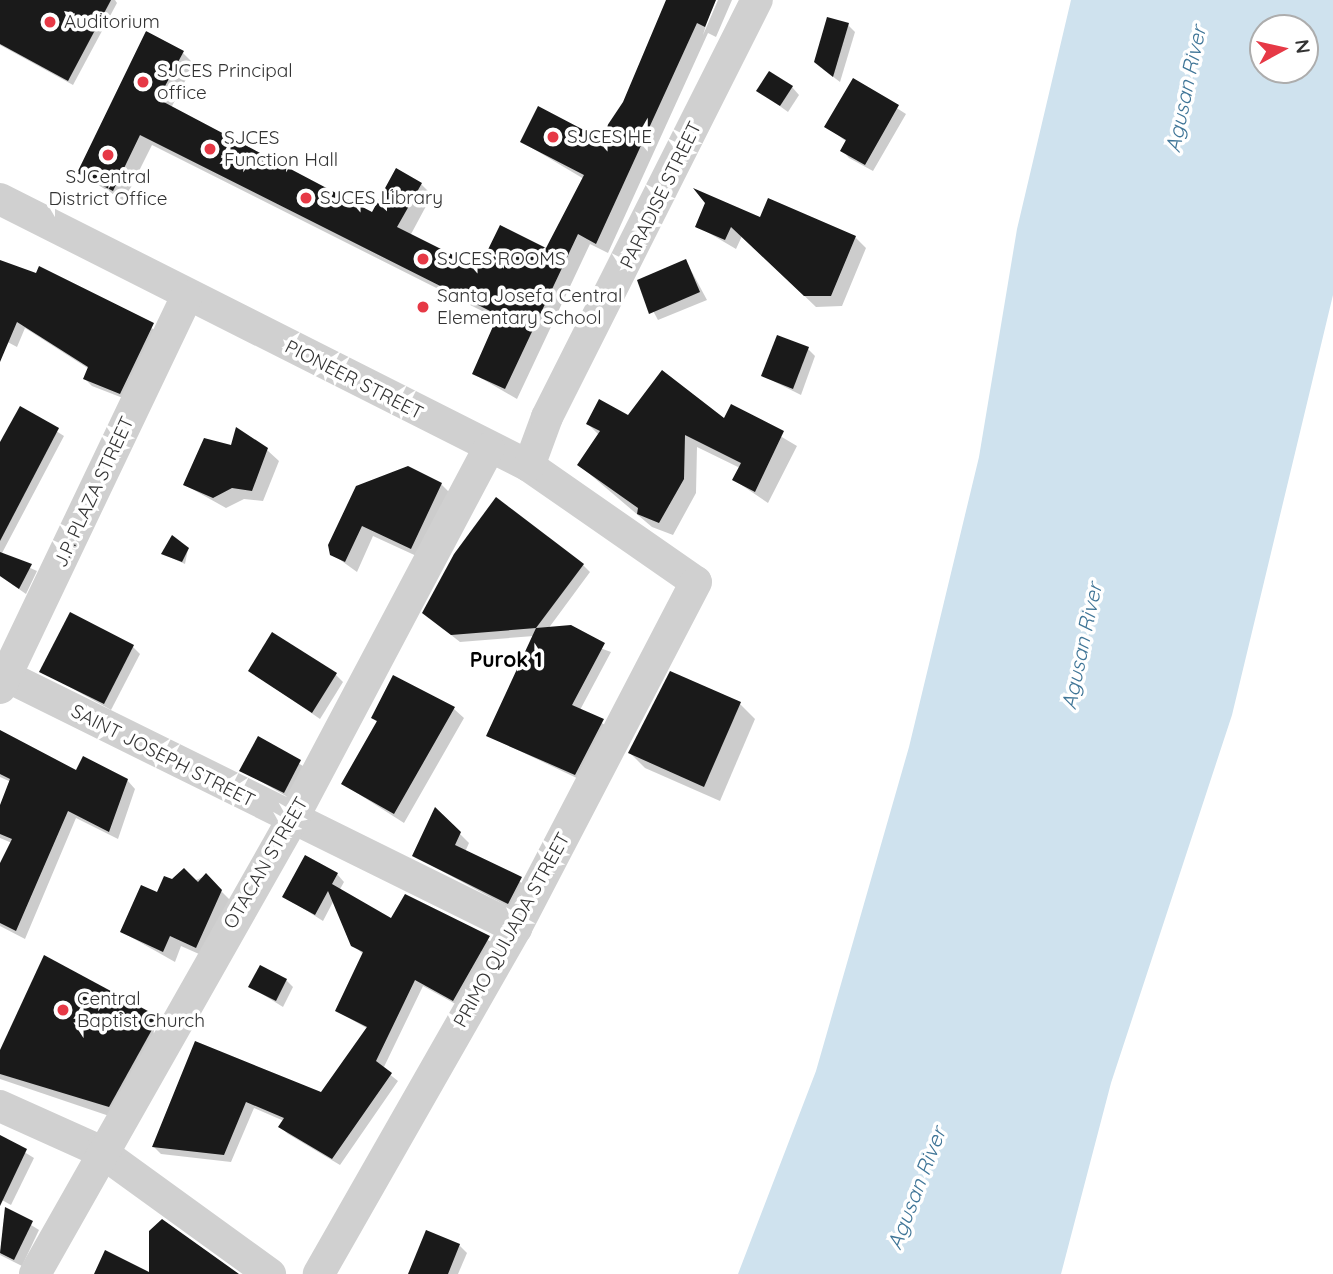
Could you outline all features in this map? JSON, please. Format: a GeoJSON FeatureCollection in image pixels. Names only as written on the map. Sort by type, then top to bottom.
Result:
{"type":"FeatureCollection","features":[{"type":"Feature","properties":{"kind":"street","name":"PARADISE STREET"},"geometry":{"type":"LineString","coordinates":[[529,466],[547,417],[757,0]]}},
{"type":"Feature","properties":{"kind":"street","name":"PIONEER STREET"},"geometry":{"type":"LineString","coordinates":[[0,199],[187,296],[529,466],[696,582]]}},
{"type":"Feature","properties":{"kind":"street","name":"J.P. PLAZA STREET"},"geometry":{"type":"LineString","coordinates":[[2,679],[187,296]]}},
{"type":"Feature","properties":{"kind":"street","name":"OTACAN STREET"},"geometry":{"type":"LineString","coordinates":[[35,1274],[100,1151],[291,822],[489,448]]}},
{"type":"Feature","properties":{"kind":"street","name":"PRIMO QUIJADA STREET"},"geometry":{"type":"LineString","coordinates":[[319,1274],[516,928],[696,582]]}},
{"type":"Feature","properties":{"kind":"street","name":"SAINT JOSEPH STREET"},"geometry":{"type":"LineString","coordinates":[[2,679],[291,822],[516,928]]}},
{"type":"Feature","properties":{"kind":"street"},"geometry":{"type":"LineString","coordinates":[[0,1106],[100,1151],[271,1274]]}},
{"type":"Feature","properties":{"kind":"water","name":"Agusan River"},"geometry":{"type":"Polygon","coordinates":[[[1071,0],[1333,0],[1333,295],[1232,715],[1111,1083],[1061,1274],[738,1274],[816,1071],[909,747],[979,457],[1017,229],[1071,0]]]}},
{"type":"Feature","properties":{"kind":"building","name":"Auditorium"},"geometry":{"type":"Polygon","coordinates":[[[0,0],[111,0],[68,81],[0,44],[0,0]]]}},
{"type":"Feature","properties":{"kind":"building"},"geometry":{"type":"Polygon","coordinates":[[[666,0],[716,0],[705,27],[697,23],[596,244],[578,234],[505,389],[472,374],[498,315],[140,135],[113,191],[77,173],[146,31],[184,51],[158,99],[372,212],[396,168],[422,183],[397,227],[479,268],[500,225],[546,248],[584,175],[520,142],[538,106],[599,138],[623,102],[666,0]]]}},
{"type":"Feature","properties":{"kind":"building"},"geometry":{"type":"Polygon","coordinates":[[[827,17],[849,23],[833,77],[814,62],[827,17]]]}},
{"type":"Feature","properties":{"kind":"building"},"geometry":{"type":"Polygon","coordinates":[[[769,71],[793,86],[780,106],[756,91],[769,71]]]}},
{"type":"Feature","properties":{"kind":"building"},"geometry":{"type":"Polygon","coordinates":[[[853,78],[899,105],[865,165],[840,151],[846,140],[824,127],[853,78]]]}},
{"type":"Feature","properties":{"kind":"building"},"geometry":{"type":"Polygon","coordinates":[[[693,188],[760,217],[768,198],[856,236],[831,296],[804,296],[731,227],[725,240],[695,227],[705,203],[693,188]]]}},
{"type":"Feature","properties":{"kind":"building"},"geometry":{"type":"Polygon","coordinates":[[[686,259],[700,292],[649,314],[637,280],[686,259]]]}},
{"type":"Feature","properties":{"kind":"building"},"geometry":{"type":"Polygon","coordinates":[[[0,260],[36,273],[39,266],[154,323],[120,394],[83,379],[88,367],[17,322],[0,362],[0,260]]]}},
{"type":"Feature","properties":{"kind":"building"},"geometry":{"type":"Polygon","coordinates":[[[777,335],[809,347],[793,389],[761,376],[777,335]]]}},
{"type":"Feature","properties":{"kind":"building"},"geometry":{"type":"Polygon","coordinates":[[[662,370],[724,418],[731,404],[784,431],[755,492],[732,480],[741,463],[685,435],[684,479],[659,523],[637,514],[638,508],[577,465],[600,431],[586,424],[599,399],[628,415],[662,370]]]}},
{"type":"Feature","properties":{"kind":"building"},"geometry":{"type":"Polygon","coordinates":[[[20,406],[59,428],[0,541],[0,442],[20,406]]]}},
{"type":"Feature","properties":{"kind":"building"},"geometry":{"type":"Polygon","coordinates":[[[236,427],[268,448],[252,491],[232,488],[213,498],[183,485],[204,438],[231,445],[236,427]]]}},
{"type":"Feature","properties":{"kind":"building"},"geometry":{"type":"Polygon","coordinates":[[[408,466],[442,483],[411,549],[362,526],[345,562],[330,555],[328,545],[356,486],[408,466]]]}},
{"type":"Feature","properties":{"kind":"building"},"geometry":{"type":"Polygon","coordinates":[[[496,497],[584,564],[536,628],[451,635],[422,613],[454,554],[496,497]]]}},
{"type":"Feature","properties":{"kind":"building"},"geometry":{"type":"Polygon","coordinates":[[[172,535],[189,548],[182,562],[161,554],[172,535]]]}},
{"type":"Feature","properties":{"kind":"building"},"geometry":{"type":"Polygon","coordinates":[[[0,552],[32,564],[19,589],[0,576],[0,552]]]}},
{"type":"Feature","properties":{"kind":"building"},"geometry":{"type":"Polygon","coordinates":[[[70,612],[134,645],[104,704],[39,672],[70,612]]]}},
{"type":"Feature","properties":{"kind":"building"},"geometry":{"type":"Polygon","coordinates":[[[571,625],[605,643],[572,705],[604,719],[575,775],[486,736],[536,628],[571,625]]]}},
{"type":"Feature","properties":{"kind":"building"},"geometry":{"type":"Polygon","coordinates":[[[272,632],[337,673],[312,713],[248,671],[272,632]]]}},
{"type":"Feature","properties":{"kind":"building"},"geometry":{"type":"Polygon","coordinates":[[[670,671],[741,702],[704,787],[628,753],[670,671]]]}},
{"type":"Feature","properties":{"kind":"building"},"geometry":{"type":"Polygon","coordinates":[[[393,675],[455,707],[394,814],[341,784],[377,721],[371,718],[393,675]]]}},
{"type":"Feature","properties":{"kind":"building"},"geometry":{"type":"Polygon","coordinates":[[[0,730],[76,770],[83,756],[128,779],[109,832],[68,811],[16,931],[0,923],[0,863],[12,839],[0,834],[0,805],[10,779],[0,774],[0,730]]]}},
{"type":"Feature","properties":{"kind":"building"},"geometry":{"type":"Polygon","coordinates":[[[258,736],[301,760],[284,793],[239,771],[258,736]]]}},
{"type":"Feature","properties":{"kind":"building"},"geometry":{"type":"Polygon","coordinates":[[[435,807],[461,832],[455,845],[522,877],[508,904],[412,856],[435,807]]]}},
{"type":"Feature","properties":{"kind":"building"},"geometry":{"type":"Polygon","coordinates":[[[305,855],[338,873],[332,884],[391,918],[405,894],[490,936],[453,1001],[415,980],[376,1061],[392,1073],[332,1159],[278,1127],[284,1118],[246,1102],[224,1155],[152,1147],[195,1041],[321,1092],[367,1027],[335,1011],[363,952],[351,946],[328,891],[315,915],[282,897],[305,855]]]}},
{"type":"Feature","properties":{"kind":"building"},"geometry":{"type":"Polygon","coordinates":[[[184,868],[198,882],[206,873],[222,890],[196,948],[170,936],[163,952],[120,932],[141,885],[157,892],[164,876],[172,879],[184,868]]]}},
{"type":"Feature","properties":{"kind":"building"},"geometry":{"type":"Polygon","coordinates":[[[44,955],[159,1017],[109,1107],[0,1074],[0,1050],[44,955]]]}},
{"type":"Feature","properties":{"kind":"building"},"geometry":{"type":"Polygon","coordinates":[[[260,965],[287,979],[276,1001],[248,987],[260,965]]]}},
{"type":"Feature","properties":{"kind":"building"},"geometry":{"type":"Polygon","coordinates":[[[0,1135],[27,1149],[0,1206],[0,1135]]]}},
{"type":"Feature","properties":{"kind":"building"},"geometry":{"type":"Polygon","coordinates":[[[5,1207],[33,1221],[14,1260],[0,1253],[5,1207]]]}},
{"type":"Feature","properties":{"kind":"building"},"geometry":{"type":"Polygon","coordinates":[[[162,1219],[239,1274],[94,1274],[105,1250],[149,1272],[149,1231],[162,1219]]]}},
{"type":"Feature","properties":{"kind":"building"},"geometry":{"type":"Polygon","coordinates":[[[426,1230],[460,1244],[448,1274],[408,1274],[426,1230]]]}},
{"type":"Feature","properties":{"kind":"place","name":"Auditorium"},"geometry":{"type":"Point","coordinates":[50,22]}},
{"type":"Feature","properties":{"kind":"place","name":"SJCES Principal office"},"geometry":{"type":"Point","coordinates":[143,82]}},
{"type":"Feature","properties":{"kind":"place","name":"SJCES HE"},"geometry":{"type":"Point","coordinates":[553,137]}},
{"type":"Feature","properties":{"kind":"place","name":"SJCES Function Hall"},"geometry":{"type":"Point","coordinates":[210,149]}},
{"type":"Feature","properties":{"kind":"place","name":"SJCentral District Office"},"geometry":{"type":"Point","coordinates":[108,155]}},
{"type":"Feature","properties":{"kind":"place","name":"SJCES Library"},"geometry":{"type":"Point","coordinates":[306,198]}},
{"type":"Feature","properties":{"kind":"place","name":"SJCES ROOMS"},"geometry":{"type":"Point","coordinates":[423,259]}},
{"type":"Feature","properties":{"kind":"place","name":"Santa Josefa Central Elementary School"},"geometry":{"type":"Point","coordinates":[423,307]}},
{"type":"Feature","properties":{"kind":"place","name":"Central Baptist Church"},"geometry":{"type":"Point","coordinates":[63,1010]}},
{"type":"Feature","properties":{"kind":"district","name":"Purok 1"},"geometry":{"type":"Point","coordinates":[506,659]}}]}
